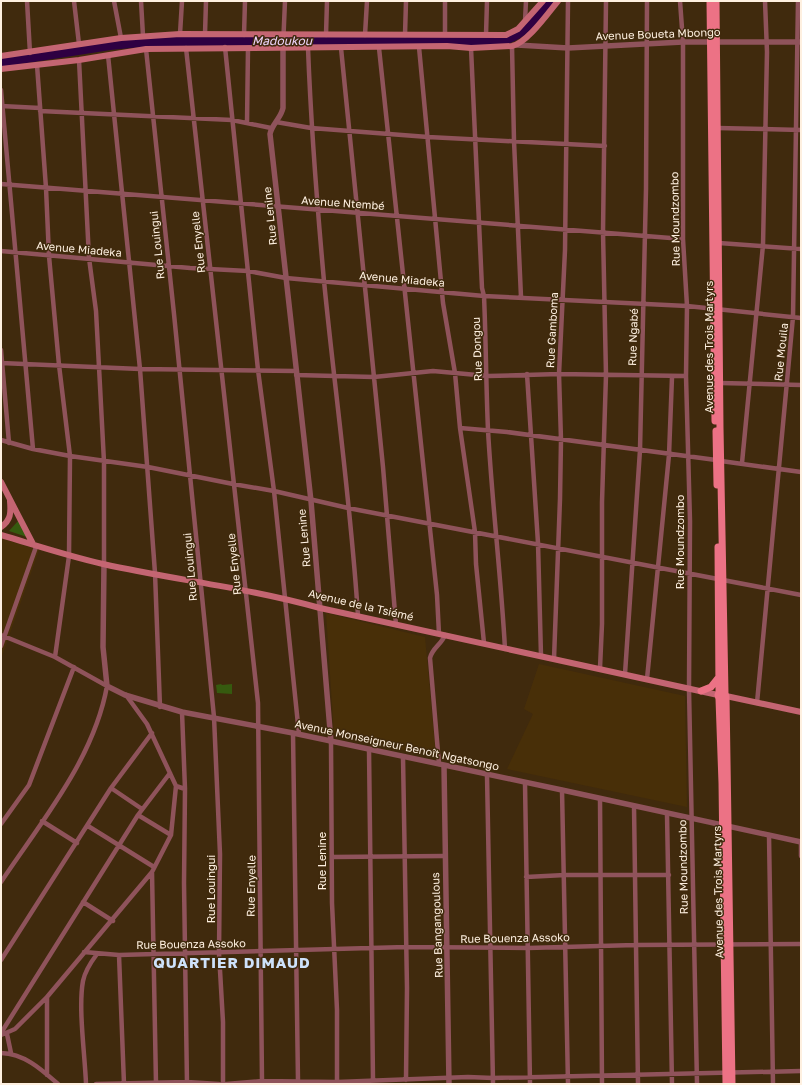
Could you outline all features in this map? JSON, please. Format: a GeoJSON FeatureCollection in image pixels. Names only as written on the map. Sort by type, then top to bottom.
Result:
{"type":"FeatureCollection","features":[{"type":"Feature","properties":{"kind":"main road"},"geometry":{"type":"LineString","coordinates":[[1,56],[121,38],[180,34],[509,34],[525,23],[543,1]]}},
{"type":"Feature","properties":{"kind":"main road"},"geometry":{"type":"LineString","coordinates":[[1,69],[79,60],[146,50],[186,48],[472,48],[514,45],[527,36],[558,1]]}},
{"type":"Feature","properties":{"kind":"main road","name":"Avenue des Trois Martyrs"},"geometry":{"type":"LineString","coordinates":[[710,1],[717,128],[719,243],[716,310],[720,383],[720,580],[729,1073],[732,1084]]}},
{"type":"Feature","properties":{"kind":"main road","name":"Avenue des Trois Martyrs"},"geometry":{"type":"LineString","coordinates":[[716,1],[713,42],[719,460]]}},
{"type":"Feature","properties":{"kind":"main road"},"geometry":{"type":"LineString","coordinates":[[1,482],[35,546]]}},
{"type":"Feature","properties":{"kind":"main road"},"geometry":{"type":"LineString","coordinates":[[1,527],[6,523],[11,515],[10,498]]}},
{"type":"Feature","properties":{"kind":"main road","name":"Avenue de la Tsiémé"},"geometry":{"type":"LineString","coordinates":[[1,535],[69,556],[104,564],[246,592],[285,598],[320,608],[396,625],[801,712]]}},
{"type":"Feature","properties":{"kind":"main road","name":"Avenue des Trois Martyrs"},"geometry":{"type":"LineString","coordinates":[[720,580],[719,677],[722,696]]}},
{"type":"Feature","properties":{"kind":"main road"},"geometry":{"type":"LineString","coordinates":[[701,691],[711,687],[719,677]]}},
{"type":"Feature","properties":{"kind":"main road","name":"Avenue des Trois Martyrs"},"geometry":{"type":"LineString","coordinates":[[726,1084],[729,1073]]}},
{"type":"Feature","properties":{"kind":"street"},"geometry":{"type":"LineString","coordinates":[[27,1],[30,52]]}},
{"type":"Feature","properties":{"kind":"street"},"geometry":{"type":"LineString","coordinates":[[74,1],[79,44]]}},
{"type":"Feature","properties":{"kind":"street"},"geometry":{"type":"LineString","coordinates":[[114,1],[121,38]]}},
{"type":"Feature","properties":{"kind":"street"},"geometry":{"type":"LineString","coordinates":[[141,1],[143,36]]}},
{"type":"Feature","properties":{"kind":"street"},"geometry":{"type":"LineString","coordinates":[[180,34],[182,1]]}},
{"type":"Feature","properties":{"kind":"street"},"geometry":{"type":"LineString","coordinates":[[205,34],[206,1]]}},
{"type":"Feature","properties":{"kind":"street"},"geometry":{"type":"LineString","coordinates":[[244,35],[245,1]]}},
{"type":"Feature","properties":{"kind":"street"},"geometry":{"type":"LineString","coordinates":[[2,106],[82,114],[193,120],[232,120],[272,128],[281,116],[283,108],[285,1]]}},
{"type":"Feature","properties":{"kind":"street"},"geometry":{"type":"LineString","coordinates":[[326,35],[327,1]]}},
{"type":"Feature","properties":{"kind":"street"},"geometry":{"type":"LineString","coordinates":[[365,35],[367,1]]}},
{"type":"Feature","properties":{"kind":"street"},"geometry":{"type":"LineString","coordinates":[[405,35],[406,1]]}},
{"type":"Feature","properties":{"kind":"street"},"geometry":{"type":"LineString","coordinates":[[445,35],[446,1]]}},
{"type":"Feature","properties":{"kind":"street"},"geometry":{"type":"LineString","coordinates":[[486,35],[487,1]]}},
{"type":"Feature","properties":{"kind":"street"},"geometry":{"type":"LineString","coordinates":[[525,23],[526,1]]}},
{"type":"Feature","properties":{"kind":"street","name":"Rue Gamboma"},"geometry":{"type":"LineString","coordinates":[[554,659],[559,548],[561,440],[559,374],[565,229],[568,1]]}},
{"type":"Feature","properties":{"kind":"street"},"geometry":{"type":"LineString","coordinates":[[600,668],[606,375],[603,232],[606,1]]}},
{"type":"Feature","properties":{"kind":"street","name":"Rue Ngabé"},"geometry":{"type":"LineString","coordinates":[[625,674],[640,450],[642,304],[645,236],[647,1]]}},
{"type":"Feature","properties":{"kind":"street","name":"Rue Moundzombo"},"geometry":{"type":"LineString","coordinates":[[680,1],[683,42],[683,238],[687,306],[686,376],[690,574],[689,689],[693,945],[698,1074],[697,1084]]}},
{"type":"Feature","properties":{"kind":"street"},"geometry":{"type":"LineString","coordinates":[[742,463],[748,384],[762,245],[767,42],[765,1]]}},
{"type":"Feature","properties":{"kind":"street","name":"Rue Mouila"},"geometry":{"type":"LineString","coordinates":[[757,703],[767,588],[774,538],[778,469],[798,249],[800,42],[798,1]]}},
{"type":"Feature","properties":{"kind":"street","name":"Avenue Boueta Mbongo"},"geometry":{"type":"LineString","coordinates":[[514,45],[568,48],[683,42],[800,42]]}},
{"type":"Feature","properties":{"kind":"street"},"geometry":{"type":"LineString","coordinates":[[514,45],[514,141],[521,297]]}},
{"type":"Feature","properties":{"kind":"street"},"geometry":{"type":"LineString","coordinates":[[225,47],[258,370],[274,491],[285,598],[296,734],[295,951],[298,1082]]}},
{"type":"Feature","properties":{"kind":"street"},"geometry":{"type":"LineString","coordinates":[[419,47],[449,347],[455,373],[460,428],[475,532],[476,564],[484,644]]}},
{"type":"Feature","properties":{"kind":"street","name":"Rue Enyelle"},"geometry":{"type":"LineString","coordinates":[[186,48],[258,703],[257,726],[261,852],[259,877],[262,1081]]}},
{"type":"Feature","properties":{"kind":"street"},"geometry":{"type":"LineString","coordinates":[[247,124],[248,48]]}},
{"type":"Feature","properties":{"kind":"street"},"geometry":{"type":"LineString","coordinates":[[308,48],[311,128],[324,281],[335,375],[358,616]]}},
{"type":"Feature","properties":{"kind":"street"},"geometry":{"type":"LineString","coordinates":[[341,48],[374,377],[396,625]]}},
{"type":"Feature","properties":{"kind":"street"},"geometry":{"type":"LineString","coordinates":[[379,48],[403,287],[442,634],[441,644],[433,651],[430,658],[442,765]]}},
{"type":"Feature","properties":{"kind":"street","name":"Rue Dongou"},"geometry":{"type":"LineString","coordinates":[[472,48],[478,223],[482,288],[484,296],[488,376],[488,431],[505,649]]}},
{"type":"Feature","properties":{"kind":"street","name":"Rue Louingui"},"geometry":{"type":"LineString","coordinates":[[146,50],[180,369],[214,717],[220,854],[219,953],[223,1022],[223,1084]]}},
{"type":"Feature","properties":{"kind":"street"},"geometry":{"type":"LineString","coordinates":[[108,55],[113,115],[130,263],[148,467],[155,573],[160,707]]}},
{"type":"Feature","properties":{"kind":"street"},"geometry":{"type":"LineString","coordinates":[[1,882],[82,759],[101,716],[107,686],[103,647],[104,462],[96,311],[89,258],[87,190],[79,60]]}},
{"type":"Feature","properties":{"kind":"street"},"geometry":{"type":"LineString","coordinates":[[37,65],[46,188],[49,256],[59,365],[70,456],[69,556],[55,657]]}},
{"type":"Feature","properties":{"kind":"street"},"geometry":{"type":"LineString","coordinates":[[1,90],[10,184],[14,252],[33,449]]}},
{"type":"Feature","properties":{"kind":"street"},"geometry":{"type":"LineString","coordinates":[[276,122],[311,128],[428,137],[605,146]]}},
{"type":"Feature","properties":{"kind":"street","name":"Rue Lenine"},"geometry":{"type":"LineString","coordinates":[[272,128],[270,134],[311,501],[332,742],[332,857],[337,1010],[337,1082]]}},
{"type":"Feature","properties":{"kind":"street"},"geometry":{"type":"LineString","coordinates":[[717,128],[798,130]]}},
{"type":"Feature","properties":{"kind":"street","name":"Avenue Ntembé"},"geometry":{"type":"LineString","coordinates":[[1,184],[87,190],[203,201],[242,202],[279,207],[478,223],[683,238]]}},
{"type":"Feature","properties":{"kind":"street"},"geometry":{"type":"LineString","coordinates":[[719,243],[762,245],[798,249]]}},
{"type":"Feature","properties":{"kind":"street","name":"Avenue Miadeka"},"geometry":{"type":"LineString","coordinates":[[1,251],[130,263],[248,271],[286,278],[403,287],[484,296],[687,306],[801,318]]}},
{"type":"Feature","properties":{"kind":"street"},"geometry":{"type":"LineString","coordinates":[[1,350],[9,443]]}},
{"type":"Feature","properties":{"kind":"street"},"geometry":{"type":"LineString","coordinates":[[1,363],[140,369],[222,371],[258,370],[374,377],[413,372],[455,373],[488,376],[527,374],[686,376]]}},
{"type":"Feature","properties":{"kind":"street"},"geometry":{"type":"LineString","coordinates":[[527,374],[538,543],[541,656]]}},
{"type":"Feature","properties":{"kind":"street"},"geometry":{"type":"LineString","coordinates":[[647,679],[669,455],[672,377]]}},
{"type":"Feature","properties":{"kind":"street"},"geometry":{"type":"LineString","coordinates":[[720,383],[801,385]]}},
{"type":"Feature","properties":{"kind":"street"},"geometry":{"type":"LineString","coordinates":[[460,428],[719,460],[801,472]]}},
{"type":"Feature","properties":{"kind":"street"},"geometry":{"type":"LineString","coordinates":[[1,440],[33,449],[104,462],[148,467],[274,491],[311,501],[387,516],[497,537],[538,543],[632,563],[801,595]]}},
{"type":"Feature","properties":{"kind":"street"},"geometry":{"type":"LineString","coordinates":[[1,646],[3,636],[35,546]]}},
{"type":"Feature","properties":{"kind":"street","name":"Avenue Monseigneur Benoît Ngatsongo"},"geometry":{"type":"LineString","coordinates":[[3,636],[55,657],[107,686],[160,707],[369,749],[801,842]]}},
{"type":"Feature","properties":{"kind":"street"},"geometry":{"type":"LineString","coordinates":[[1,824],[29,785],[74,667]]}},
{"type":"Feature","properties":{"kind":"street"},"geometry":{"type":"LineString","coordinates":[[1,1034],[7,1034],[24,1021],[47,997],[113,920],[153,870],[171,835],[176,786],[152,733],[125,694]]}},
{"type":"Feature","properties":{"kind":"street"},"geometry":{"type":"LineString","coordinates":[[182,712],[185,789],[187,1083]]}},
{"type":"Feature","properties":{"kind":"street"},"geometry":{"type":"LineString","coordinates":[[1,960],[77,844],[111,788],[152,733]]}},
{"type":"Feature","properties":{"kind":"street"},"geometry":{"type":"LineString","coordinates":[[369,749],[373,949],[373,1080]]}},
{"type":"Feature","properties":{"kind":"street"},"geometry":{"type":"LineString","coordinates":[[403,757],[406,947],[406,1080]]}},
{"type":"Feature","properties":{"kind":"street","name":"Rue Bangangoulous"},"geometry":{"type":"LineString","coordinates":[[442,765],[449,1081]]}},
{"type":"Feature","properties":{"kind":"street"},"geometry":{"type":"LineString","coordinates":[[1,1034],[138,815],[170,774]]}},
{"type":"Feature","properties":{"kind":"street"},"geometry":{"type":"LineString","coordinates":[[487,775],[493,1084]]}},
{"type":"Feature","properties":{"kind":"street"},"geometry":{"type":"LineString","coordinates":[[525,783],[530,1084]]}},
{"type":"Feature","properties":{"kind":"street"},"geometry":{"type":"LineString","coordinates":[[176,786],[185,789]]}},
{"type":"Feature","properties":{"kind":"street"},"geometry":{"type":"LineString","coordinates":[[111,788],[142,809]]}},
{"type":"Feature","properties":{"kind":"street"},"geometry":{"type":"LineString","coordinates":[[562,790],[565,875],[568,1084]]}},
{"type":"Feature","properties":{"kind":"street"},"geometry":{"type":"LineString","coordinates":[[600,799],[599,874],[602,1084]]}},
{"type":"Feature","properties":{"kind":"street"},"geometry":{"type":"LineString","coordinates":[[634,806],[638,1084]]}},
{"type":"Feature","properties":{"kind":"street"},"geometry":{"type":"LineString","coordinates":[[668,814],[672,1084]]}},
{"type":"Feature","properties":{"kind":"street"},"geometry":{"type":"LineString","coordinates":[[138,815],[171,835]]}},
{"type":"Feature","properties":{"kind":"street"},"geometry":{"type":"LineString","coordinates":[[42,821],[77,844]]}},
{"type":"Feature","properties":{"kind":"street"},"geometry":{"type":"LineString","coordinates":[[88,826],[119,845],[153,870]]}},
{"type":"Feature","properties":{"kind":"street"},"geometry":{"type":"LineString","coordinates":[[769,836],[773,1084]]}},
{"type":"Feature","properties":{"kind":"street"},"geometry":{"type":"LineString","coordinates":[[801,842],[801,856]]}},
{"type":"Feature","properties":{"kind":"street"},"geometry":{"type":"LineString","coordinates":[[332,857],[445,856]]}},
{"type":"Feature","properties":{"kind":"street"},"geometry":{"type":"LineString","coordinates":[[153,870],[156,1083]]}},
{"type":"Feature","properties":{"kind":"street"},"geometry":{"type":"LineString","coordinates":[[526,877],[599,874],[669,875]]}},
{"type":"Feature","properties":{"kind":"street"},"geometry":{"type":"LineString","coordinates":[[83,902],[113,920]]}},
{"type":"Feature","properties":{"kind":"street","name":"Rue Bouenza Assoko"},"geometry":{"type":"LineString","coordinates":[[84,952],[119,955],[406,947],[491,949],[635,945],[670,946],[801,944]]}},
{"type":"Feature","properties":{"kind":"street"},"geometry":{"type":"LineString","coordinates":[[86,1084],[82,1016],[83,982],[88,966],[97,954]]}},
{"type":"Feature","properties":{"kind":"street"},"geometry":{"type":"LineString","coordinates":[[119,955],[124,1083]]}},
{"type":"Feature","properties":{"kind":"street"},"geometry":{"type":"LineString","coordinates":[[47,997],[48,1075]]}},
{"type":"Feature","properties":{"kind":"street"},"geometry":{"type":"LineString","coordinates":[[7,1034],[11,1053]]}},
{"type":"Feature","properties":{"kind":"street"},"geometry":{"type":"LineString","coordinates":[[1,1053],[11,1053],[26,1058],[58,1084]]}},
{"type":"Feature","properties":{"kind":"street"},"geometry":{"type":"LineString","coordinates":[[226,1084],[262,1081],[449,1081],[468,1077],[493,1078],[801,1071]]}},
{"type":"Feature","properties":{"kind":"street"},"geometry":{"type":"LineString","coordinates":[[96,1084],[219,1084]]}},
{"type":"Feature","properties":{"kind":"shaded area"},"geometry":{"type":"Polygon","coordinates":[[[1,538],[39,550],[1,659],[1,538]]]}},
{"type":"Feature","properties":{"kind":"shaded area"},"geometry":{"type":"Polygon","coordinates":[[[326,613],[425,637],[436,757],[334,735],[326,613]]]}},
{"type":"Feature","properties":{"kind":"shaded area"},"geometry":{"type":"Polygon","coordinates":[[[539,664],[685,696],[687,807],[507,769],[533,714],[524,709],[539,664]]]}},
{"type":"Feature","properties":{"kind":"green space"},"geometry":{"type":"Polygon","coordinates":[[[18,521],[27,537],[9,531],[18,521]]]}},
{"type":"Feature","properties":{"kind":"green space"},"geometry":{"type":"Polygon","coordinates":[[[232,684],[232,694],[217,693],[216,685],[232,684]]]}},
{"type":"Feature","properties":{"kind":"waterway","name":"Madoukou"},"geometry":{"type":"LineString","coordinates":[[1,62],[110,45],[152,41],[504,40],[518,34],[530,25],[549,1]]}},
{"type":"Feature","properties":{"kind":"district","name":"QUARTIER DIMAUD"},"geometry":{"type":"Point","coordinates":[232,963]}}]}
